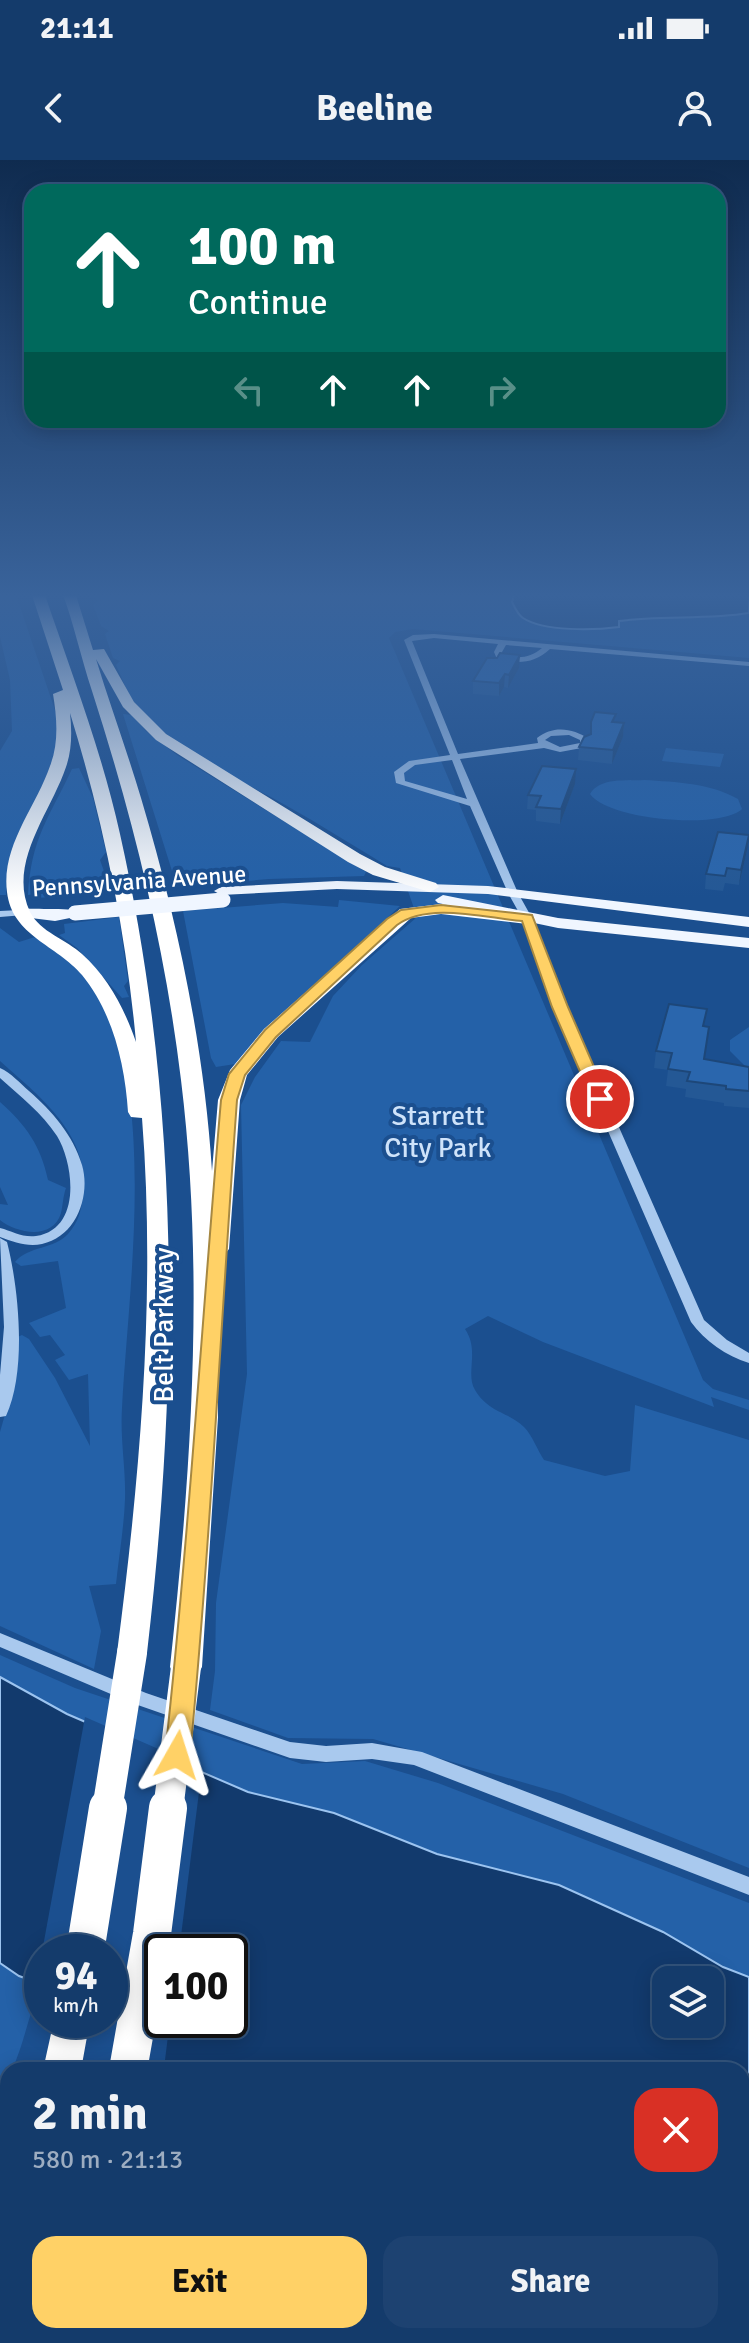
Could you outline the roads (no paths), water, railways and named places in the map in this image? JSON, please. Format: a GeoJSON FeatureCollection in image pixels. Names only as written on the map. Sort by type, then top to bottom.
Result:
{"type":"FeatureCollection","features":[{"type":"Feature","properties":{"kind":"highway"},"geometry":{"type":"LineString","coordinates":[[59,694],[64,715],[59,764],[19,851],[10,913],[78,960],[101,986],[115,1012],[128,1055],[139,1101],[153,1429]]}},
{"type":"Feature","properties":{"kind":"highway","name":"Belt Parkway"},"geometry":{"type":"LineString","coordinates":[[71,694],[100,785],[122,881],[143,1006],[156,1163],[159,1284],[153,1429],[140,1595],[88,1934]]}},
{"type":"Feature","properties":{"kind":"highway","name":"Belt Parkway"},"geometry":{"type":"LineString","coordinates":[[101,694],[137,805],[180,1001],[191,1074],[206,1283],[203,1426],[194,1599],[152,1934],[129,2062]]}},
{"type":"Feature","properties":{"kind":"highway"},"geometry":{"type":"LineString","coordinates":[[122,694],[152,729],[184,754],[354,858],[379,871],[430,887]]}},
{"type":"Feature","properties":{"kind":"highway"},"geometry":{"type":"LineString","coordinates":[[203,1426],[229,1100],[237,1074],[271,1033],[406,913],[432,909],[527,918]]}},
{"type":"Feature","properties":{"kind":"highway"},"geometry":{"type":"LineString","coordinates":[[64,2062],[68,2038]]}},
{"type":"Feature","properties":{"kind":"main road","name":"Pennsylvania Avenue"},"geometry":{"type":"LineString","coordinates":[[10,913],[55,916],[74,908],[309,885],[430,887],[513,893],[749,922]]}},
{"type":"Feature","properties":{"kind":"main road","name":"Pennsylvania Avenue"},"geometry":{"type":"LineString","coordinates":[[222,895],[374,896],[462,902],[527,918],[749,943]]}},
{"type":"Feature","properties":{"kind":"street"},"geometry":{"type":"LineString","coordinates":[[429,694],[474,804],[527,918],[560,1007],[698,1322],[713,1338],[749,1358]]}},
{"type":"Feature","properties":{"kind":"street"},"geometry":{"type":"LineString","coordinates":[[474,804],[401,783],[399,772],[412,763],[521,751],[544,745]]}},
{"type":"Feature","properties":{"kind":"street"},"geometry":{"type":"LineString","coordinates":[[0,1072],[55,1125],[71,1150],[78,1174],[76,1205],[70,1223],[50,1237],[31,1243],[0,1232]]}},
{"type":"Feature","properties":{"kind":"street"},"geometry":{"type":"LineString","coordinates":[[0,1242],[13,1319],[10,1374],[0,1412]]}},
{"type":"Feature","properties":{"kind":"street"},"geometry":{"type":"LineString","coordinates":[[0,1640],[213,1726],[290,1750],[326,1754],[372,1751],[415,1757],[749,1886]]}},
{"type":"Feature","properties":{"kind":"park label","name":"Starrett City Park"},"geometry":{"type":"Point","coordinates":[438,1132]}}]}
